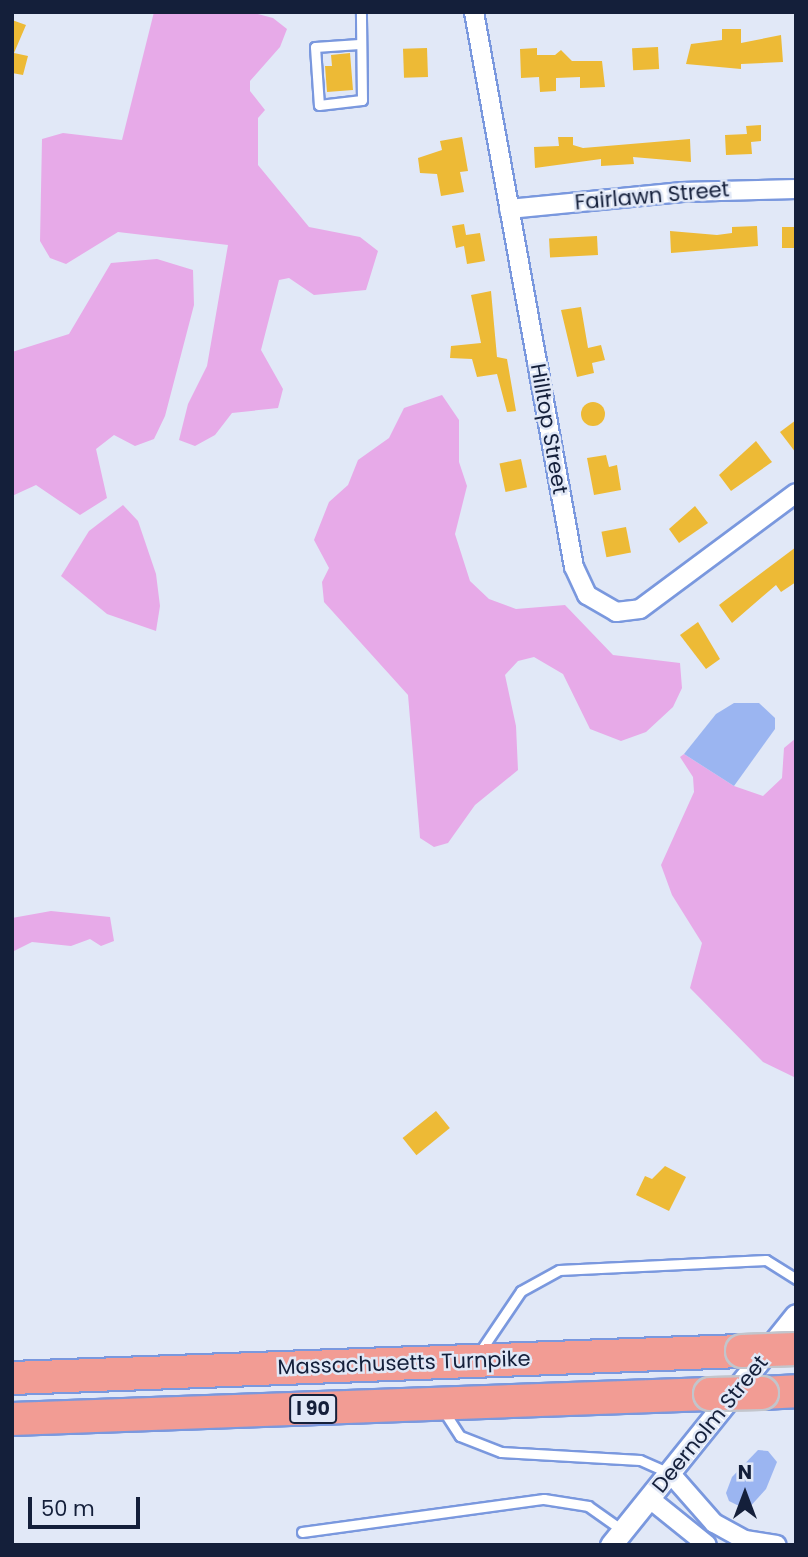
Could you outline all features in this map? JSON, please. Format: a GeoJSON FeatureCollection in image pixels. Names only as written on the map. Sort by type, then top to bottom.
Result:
{"type":"FeatureCollection","features":[{"type":"Feature","properties":{"kind":"highway","name":"Massachusetts Turnpike"},"geometry":{"type":"LineString","coordinates":[[12,1378],[796,1349]]}},
{"type":"Feature","properties":{"kind":"highway","name":"Massachusetts Turnpike"},"geometry":{"type":"LineString","coordinates":[[12,1419],[796,1391]]}},
{"type":"Feature","properties":{"kind":"street","name":"Hilltop Street"},"geometry":{"type":"LineString","coordinates":[[474,12],[574,567],[587,595],[616,612],[640,609],[796,493]]}},
{"type":"Feature","properties":{"kind":"street","name":"Fairlawn Street"},"geometry":{"type":"LineString","coordinates":[[509,209],[682,192],[796,189]]}},
{"type":"Feature","properties":{"kind":"street","name":"Deernolm Street"},"geometry":{"type":"LineString","coordinates":[[617,1538],[796,1315]]}},
{"type":"Feature","properties":{"kind":"street"},"geometry":{"type":"LineString","coordinates":[[670,1473],[714,1523],[745,1540],[777,1545]]}},
{"type":"Feature","properties":{"kind":"street"},"geometry":{"type":"LineString","coordinates":[[650,1499],[707,1545]]}},
{"type":"Feature","properties":{"kind":"lane"},"geometry":{"type":"LineString","coordinates":[[359,44],[314,47],[319,106],[362,100],[359,44],[361,12]]}},
{"type":"Feature","properties":{"kind":"lane"},"geometry":{"type":"LineString","coordinates":[[475,1360],[521,1291],[559,1270],[766,1260],[796,1279]]}},
{"type":"Feature","properties":{"kind":"lane"},"geometry":{"type":"LineString","coordinates":[[443,1404],[460,1436],[501,1452],[640,1460],[670,1473]]}},
{"type":"Feature","properties":{"kind":"lane"},"geometry":{"type":"LineString","coordinates":[[302,1531],[544,1499],[588,1507],[617,1538]]}},
{"type":"Feature","properties":{"kind":"shaded area"},"geometry":{"type":"Polygon","coordinates":[[[154,12],[250,12],[273,18],[287,29],[280,47],[250,81],[250,91],[265,110],[258,118],[258,165],[309,227],[360,237],[378,251],[366,290],[314,295],[289,278],[279,280],[261,350],[283,389],[278,408],[232,413],[215,435],[195,446],[179,440],[188,404],[207,366],[228,245],[118,232],[66,264],[50,258],[40,241],[42,139],[63,133],[122,140],[154,12]]]}},
{"type":"Feature","properties":{"kind":"shaded area"},"geometry":{"type":"Polygon","coordinates":[[[157,259],[193,270],[194,305],[165,416],[154,439],[135,446],[114,435],[96,449],[107,498],[80,515],[36,485],[12,496],[12,352],[69,334],[111,263],[157,259]]]}},
{"type":"Feature","properties":{"kind":"shaded area"},"geometry":{"type":"Polygon","coordinates":[[[442,395],[459,420],[459,462],[467,486],[455,534],[470,581],[489,599],[516,609],[565,605],[613,655],[680,663],[682,688],[673,707],[646,732],[621,741],[590,729],[563,674],[534,657],[518,661],[505,675],[516,726],[518,770],[475,805],[448,843],[434,847],[420,838],[408,695],[324,602],[322,582],[329,568],[314,540],[329,502],[348,485],[358,460],[389,438],[404,408],[442,395]]]}},
{"type":"Feature","properties":{"kind":"shaded area"},"geometry":{"type":"Polygon","coordinates":[[[123,505],[138,521],[156,574],[160,606],[156,631],[107,614],[61,576],[89,531],[123,505]]]}},
{"type":"Feature","properties":{"kind":"shaded area"},"geometry":{"type":"Polygon","coordinates":[[[796,738],[796,1078],[763,1062],[690,988],[702,943],[672,895],[661,865],[694,792],[693,777],[680,757],[684,754],[734,786],[763,796],[782,778],[784,748],[796,738]]]}},
{"type":"Feature","properties":{"kind":"shaded area"},"geometry":{"type":"Polygon","coordinates":[[[51,911],[110,917],[114,941],[101,946],[90,939],[71,946],[32,942],[12,952],[12,918],[51,911]]]}},
{"type":"Feature","properties":{"kind":"water"},"geometry":{"type":"Polygon","coordinates":[[[734,703],[759,703],[775,718],[775,729],[734,786],[684,754],[716,714],[734,703]]]}},
{"type":"Feature","properties":{"kind":"water"},"geometry":{"type":"Polygon","coordinates":[[[758,1450],[768,1451],[777,1462],[766,1489],[747,1510],[729,1501],[726,1493],[732,1477],[758,1450]]]}},
{"type":"Feature","properties":{"kind":"building"},"geometry":{"type":"Polygon","coordinates":[[[12,20],[26,25],[14,53],[28,56],[23,75],[12,73],[12,20]]]}},
{"type":"Feature","properties":{"kind":"building"},"geometry":{"type":"Polygon","coordinates":[[[722,29],[741,29],[741,43],[781,35],[783,62],[741,64],[741,69],[686,64],[691,44],[722,40],[722,29]]]}},
{"type":"Feature","properties":{"kind":"building"},"geometry":{"type":"Polygon","coordinates":[[[658,47],[659,69],[633,70],[632,48],[658,47]]]}},
{"type":"Feature","properties":{"kind":"building"},"geometry":{"type":"Polygon","coordinates":[[[427,48],[428,77],[404,78],[403,49],[427,48]]]}},
{"type":"Feature","properties":{"kind":"building"},"geometry":{"type":"Polygon","coordinates":[[[537,48],[537,55],[555,55],[561,50],[572,61],[602,61],[605,87],[580,88],[580,77],[556,78],[556,91],[540,92],[539,77],[521,78],[520,49],[537,48]]]}},
{"type":"Feature","properties":{"kind":"building"},"geometry":{"type":"Polygon","coordinates":[[[350,53],[353,90],[327,92],[325,66],[332,66],[331,55],[350,53]]]}},
{"type":"Feature","properties":{"kind":"building"},"geometry":{"type":"Polygon","coordinates":[[[761,125],[761,141],[751,142],[752,154],[726,155],[725,135],[747,134],[746,126],[761,125]]]}},
{"type":"Feature","properties":{"kind":"building"},"geometry":{"type":"Polygon","coordinates":[[[462,137],[468,171],[460,172],[464,192],[441,196],[437,174],[420,173],[418,158],[442,150],[440,141],[462,137]]]}},
{"type":"Feature","properties":{"kind":"building"},"geometry":{"type":"Polygon","coordinates":[[[558,137],[573,137],[573,145],[583,148],[690,139],[691,162],[633,157],[634,164],[601,166],[601,159],[535,168],[534,147],[559,146],[558,137]]]}},
{"type":"Feature","properties":{"kind":"building"},"geometry":{"type":"Polygon","coordinates":[[[464,224],[466,235],[480,233],[485,261],[467,264],[464,246],[456,248],[452,226],[464,224]]]}},
{"type":"Feature","properties":{"kind":"building"},"geometry":{"type":"Polygon","coordinates":[[[757,226],[758,246],[671,253],[670,231],[717,235],[732,233],[732,227],[757,226]]]}},
{"type":"Feature","properties":{"kind":"building"},"geometry":{"type":"Polygon","coordinates":[[[782,227],[796,227],[796,248],[782,248],[782,227]]]}},
{"type":"Feature","properties":{"kind":"building"},"geometry":{"type":"Polygon","coordinates":[[[597,236],[598,255],[550,257],[549,239],[597,236]]]}},
{"type":"Feature","properties":{"kind":"building"},"geometry":{"type":"Polygon","coordinates":[[[491,291],[497,357],[507,359],[516,411],[507,412],[497,374],[477,377],[472,359],[450,358],[451,346],[481,343],[471,295],[491,291]]]}},
{"type":"Feature","properties":{"kind":"building"},"geometry":{"type":"Polygon","coordinates":[[[581,307],[588,348],[601,345],[605,360],[592,363],[594,373],[577,377],[561,310],[581,307]]]}},
{"type":"Feature","properties":{"kind":"building"},"geometry":{"type":"Polygon","coordinates":[[[593,402],[602,405],[605,414],[602,423],[593,426],[584,423],[581,414],[584,405],[593,402]]]}},
{"type":"Feature","properties":{"kind":"building"},"geometry":{"type":"Polygon","coordinates":[[[796,420],[796,453],[780,432],[796,420]]]}},
{"type":"Feature","properties":{"kind":"building"},"geometry":{"type":"Polygon","coordinates":[[[756,441],[772,462],[731,491],[719,475],[756,441]]]}},
{"type":"Feature","properties":{"kind":"building"},"geometry":{"type":"Polygon","coordinates":[[[606,455],[609,467],[617,465],[621,490],[594,495],[587,458],[606,455]]]}},
{"type":"Feature","properties":{"kind":"building"},"geometry":{"type":"Polygon","coordinates":[[[521,459],[527,487],[506,492],[499,464],[521,459]]]}},
{"type":"Feature","properties":{"kind":"building"},"geometry":{"type":"Polygon","coordinates":[[[695,506],[708,523],[679,543],[669,529],[695,506]]]}},
{"type":"Feature","properties":{"kind":"building"},"geometry":{"type":"Polygon","coordinates":[[[626,527],[631,553],[606,557],[601,532],[626,527]]]}},
{"type":"Feature","properties":{"kind":"building"},"geometry":{"type":"Polygon","coordinates":[[[796,547],[796,582],[781,592],[776,585],[732,623],[719,605],[796,547]]]}},
{"type":"Feature","properties":{"kind":"building"},"geometry":{"type":"Polygon","coordinates":[[[698,622],[720,659],[706,669],[680,635],[698,622]]]}},
{"type":"Feature","properties":{"kind":"building"},"geometry":{"type":"Polygon","coordinates":[[[436,1111],[450,1128],[416,1155],[403,1138],[436,1111]]]}},
{"type":"Feature","properties":{"kind":"building"},"geometry":{"type":"Polygon","coordinates":[[[665,1166],[686,1177],[669,1211],[636,1195],[645,1176],[652,1179],[665,1166]]]}}]}
